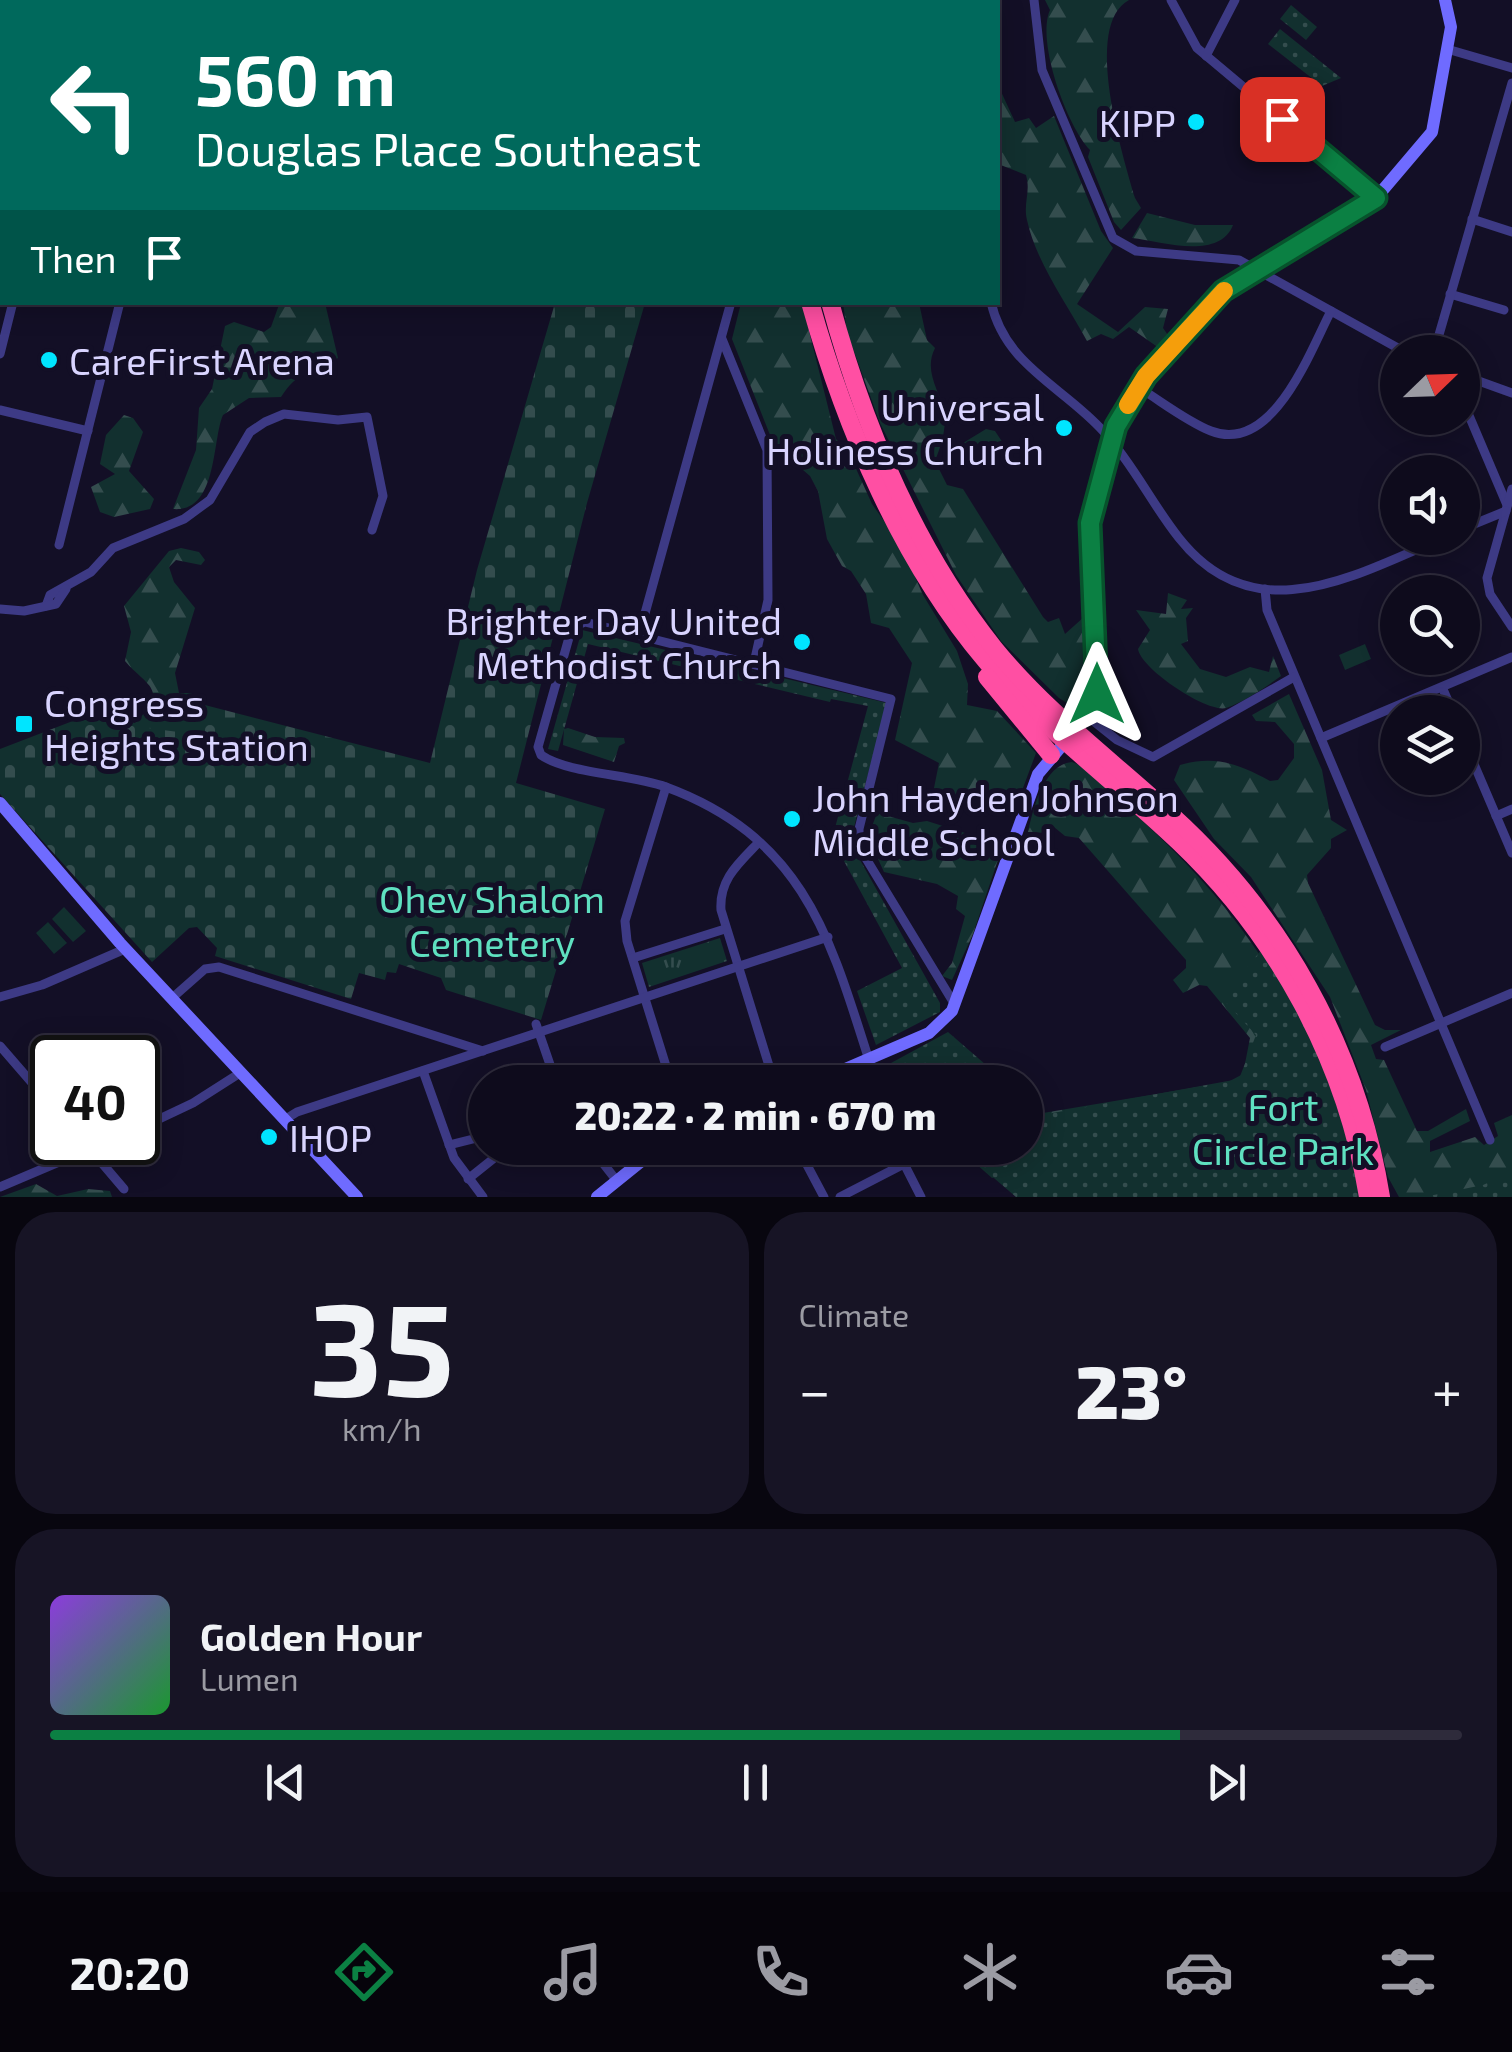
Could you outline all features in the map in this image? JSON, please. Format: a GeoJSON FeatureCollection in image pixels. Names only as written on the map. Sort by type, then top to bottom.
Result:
{"type":"FeatureCollection","features":[{"type":"Feature","properties":{"kind":"highway"},"geometry":{"type":"LineString","coordinates":[[811,305],[844,404],[873,472],[992,685],[1051,755]]}},
{"type":"Feature","properties":{"kind":"highway"},"geometry":{"type":"LineString","coordinates":[[831,305],[878,442],[931,552],[995,649],[1209,852],[1284,946],[1344,1061],[1369,1139],[1380,1197]]}},
{"type":"Feature","properties":{"kind":"highway"},"geometry":{"type":"LineString","coordinates":[[955,620],[1012,690],[1076,729],[1200,862],[1273,953],[1312,1022],[1338,1083],[1368,1197]]}},
{"type":"Feature","properties":{"kind":"street"},"geometry":{"type":"LineString","coordinates":[[1034,0],[1042,70],[1111,235],[1136,250],[1225,256],[1258,269],[1380,338]]}},
{"type":"Feature","properties":{"kind":"street"},"geometry":{"type":"LineString","coordinates":[[1171,0],[1206,56],[1376,198]]}},
{"type":"Feature","properties":{"kind":"street"},"geometry":{"type":"LineString","coordinates":[[1206,56],[1235,0]]}},
{"type":"Feature","properties":{"kind":"street"},"geometry":{"type":"LineString","coordinates":[[854,1065],[928,1032],[955,1005],[1034,783],[1096,697],[1099,674],[1090,523],[1110,440],[1138,387],[1223,291],[1376,198],[1435,127],[1451,18],[1445,0]]}},
{"type":"Feature","properties":{"kind":"street"},"geometry":{"type":"LineString","coordinates":[[1448,49],[1512,68]]}},
{"type":"Feature","properties":{"kind":"street"},"geometry":{"type":"LineString","coordinates":[[1439,335],[1472,218],[1507,117],[1512,83]]}},
{"type":"Feature","properties":{"kind":"street"},"geometry":{"type":"LineString","coordinates":[[1472,218],[1512,232]]}},
{"type":"Feature","properties":{"kind":"street"},"geometry":{"type":"LineString","coordinates":[[1450,294],[1504,310]]}},
{"type":"Feature","properties":{"kind":"street"},"geometry":{"type":"LineString","coordinates":[[0,354],[12,305]]}},
{"type":"Feature","properties":{"kind":"street"},"geometry":{"type":"LineString","coordinates":[[60,545],[119,305]]}},
{"type":"Feature","properties":{"kind":"street"},"geometry":{"type":"LineString","coordinates":[[639,635],[729,305]]}},
{"type":"Feature","properties":{"kind":"street"},"geometry":{"type":"LineString","coordinates":[[992,305],[998,327],[1012,351],[1110,440],[1192,553],[1224,575],[1266,589],[1322,587],[1401,555]]}},
{"type":"Feature","properties":{"kind":"street"},"geometry":{"type":"LineString","coordinates":[[1138,387],[1213,432],[1234,434],[1253,428],[1284,398],[1313,354],[1331,311]]}},
{"type":"Feature","properties":{"kind":"street"},"geometry":{"type":"LineString","coordinates":[[722,338],[767,450],[768,600],[754,663]]}},
{"type":"Feature","properties":{"kind":"street"},"geometry":{"type":"LineString","coordinates":[[1480,381],[1512,393]]}},
{"type":"Feature","properties":{"kind":"street"},"geometry":{"type":"LineString","coordinates":[[0,410],[88,431]]}},
{"type":"Feature","properties":{"kind":"street"},"geometry":{"type":"LineString","coordinates":[[0,609],[24,611],[46,606],[50,595],[66,589],[113,548],[184,519],[210,500],[250,432],[284,414],[338,420],[367,417],[383,496],[372,530]]}},
{"type":"Feature","properties":{"kind":"street"},"geometry":{"type":"LineString","coordinates":[[1477,435],[1507,508]]}},
{"type":"Feature","properties":{"kind":"street"},"geometry":{"type":"LineString","coordinates":[[1512,490],[1487,578],[1490,594],[1512,627]]}},
{"type":"Feature","properties":{"kind":"street"},"geometry":{"type":"LineString","coordinates":[[1480,521],[1507,508]]}},
{"type":"Feature","properties":{"kind":"street"},"geometry":{"type":"LineString","coordinates":[[1266,589],[1265,606],[1490,1140]]}},
{"type":"Feature","properties":{"kind":"street"},"geometry":{"type":"LineString","coordinates":[[870,1065],[828,937],[805,894],[759,842],[717,811],[666,787],[546,759],[540,753],[547,712],[576,623],[886,695],[892,708],[858,829],[861,854],[955,1005]]}},
{"type":"Feature","properties":{"kind":"street"},"geometry":{"type":"LineString","coordinates":[[1321,738],[1512,657]]}},
{"type":"Feature","properties":{"kind":"street"},"geometry":{"type":"LineString","coordinates":[[1076,729],[1146,757],[1160,754],[1294,677]]}},
{"type":"Feature","properties":{"kind":"street"},"geometry":{"type":"LineString","coordinates":[[1442,687],[1446,695]]}},
{"type":"Feature","properties":{"kind":"street"},"geometry":{"type":"LineString","coordinates":[[1480,778],[1512,853]]}},
{"type":"Feature","properties":{"kind":"street"},"geometry":{"type":"LineString","coordinates":[[666,787],[625,921],[632,958],[666,1065]]}},
{"type":"Feature","properties":{"kind":"street"},"geometry":{"type":"LineString","coordinates":[[0,803],[125,949],[356,1197]]}},
{"type":"Feature","properties":{"kind":"street"},"geometry":{"type":"LineString","coordinates":[[1496,816],[1512,809]]}},
{"type":"Feature","properties":{"kind":"street"},"geometry":{"type":"LineString","coordinates":[[0,812],[33,844]]}},
{"type":"Feature","properties":{"kind":"street"},"geometry":{"type":"LineString","coordinates":[[759,842],[732,870],[720,892],[725,929],[769,1065]]}},
{"type":"Feature","properties":{"kind":"street"},"geometry":{"type":"LineString","coordinates":[[632,958],[725,929]]}},
{"type":"Feature","properties":{"kind":"street"},"geometry":{"type":"LineString","coordinates":[[284,1120],[538,1028],[645,999],[828,937]]}},
{"type":"Feature","properties":{"kind":"street"},"geometry":{"type":"LineString","coordinates":[[0,996],[42,985],[125,949]]}},
{"type":"Feature","properties":{"kind":"street"},"geometry":{"type":"LineString","coordinates":[[171,999],[203,970],[219,967],[483,1051]]}},
{"type":"Feature","properties":{"kind":"street"},"geometry":{"type":"LineString","coordinates":[[1385,1047],[1512,993]]}},
{"type":"Feature","properties":{"kind":"street"},"geometry":{"type":"LineString","coordinates":[[538,1028],[550,1065]]}},
{"type":"Feature","properties":{"kind":"street"},"geometry":{"type":"LineString","coordinates":[[0,1047],[30,1081]]}},
{"type":"Feature","properties":{"kind":"street"},"geometry":{"type":"LineString","coordinates":[[422,1070],[448,1146],[483,1197]]}},
{"type":"Feature","properties":{"kind":"street"},"geometry":{"type":"LineString","coordinates":[[160,1118],[240,1073]]}},
{"type":"Feature","properties":{"kind":"street"},"geometry":{"type":"LineString","coordinates":[[448,1146],[468,1141]]}},
{"type":"Feature","properties":{"kind":"street"},"geometry":{"type":"LineString","coordinates":[[0,1188],[48,1165]]}},
{"type":"Feature","properties":{"kind":"street"},"geometry":{"type":"LineString","coordinates":[[103,1165],[124,1190]]}},
{"type":"Feature","properties":{"kind":"street"},"geometry":{"type":"LineString","coordinates":[[468,1180],[486,1165]]}},
{"type":"Feature","properties":{"kind":"street"},"geometry":{"type":"LineString","coordinates":[[604,1165],[617,1181]]}},
{"type":"Feature","properties":{"kind":"street"},"geometry":{"type":"LineString","coordinates":[[597,1197],[642,1165]]}},
{"type":"Feature","properties":{"kind":"street"},"geometry":{"type":"LineString","coordinates":[[807,1165],[824,1197]]}},
{"type":"Feature","properties":{"kind":"street"},"geometry":{"type":"LineString","coordinates":[[840,1197],[902,1165],[921,1197]]}},
{"type":"Feature","properties":{"kind":"green space"},"geometry":{"type":"Polygon","coordinates":[[[1045,0],[1129,0],[1115,14],[1108,36],[1107,63],[1115,123],[1141,208],[1121,230],[1114,222],[1088,157],[1090,150],[1072,122],[1056,83],[1047,42],[1050,10],[1045,0]]]}},
{"type":"Feature","properties":{"kind":"green space"},"geometry":{"type":"Polygon","coordinates":[[[1291,5],[1317,27],[1306,40],[1280,19],[1291,5]]]}},
{"type":"Feature","properties":{"kind":"green space"},"geometry":{"type":"Polygon","coordinates":[[[1280,29],[1341,78],[1322,86],[1268,44],[1280,29]]]}},
{"type":"Feature","properties":{"kind":"green space"},"geometry":{"type":"Polygon","coordinates":[[[1000,89],[1015,122],[1029,118],[1036,128],[1054,116],[1101,231],[1113,248],[1077,304],[1118,332],[1145,307],[1168,309],[1163,328],[1170,338],[1159,348],[1129,327],[1113,339],[1101,334],[1087,341],[1031,236],[1026,214],[1026,175],[1000,165],[1000,89]]]}},
{"type":"Feature","properties":{"kind":"green space"},"geometry":{"type":"Polygon","coordinates":[[[1147,213],[1195,225],[1233,225],[1226,236],[1202,246],[1132,238],[1147,213]]]}},
{"type":"Feature","properties":{"kind":"green space"},"geometry":{"type":"Polygon","coordinates":[[[279,305],[325,305],[338,358],[300,377],[281,397],[249,398],[223,415],[206,487],[188,507],[173,509],[196,450],[199,408],[212,389],[225,326],[234,322],[264,332],[271,327],[279,305]]]}},
{"type":"Feature","properties":{"kind":"green space","name":"Ohev Shalom Cemetery"},"geometry":{"type":"Polygon","coordinates":[[[554,305],[644,305],[587,503],[516,783],[605,809],[541,1020],[446,990],[441,978],[399,964],[396,973],[387,972],[385,980],[359,973],[351,999],[215,956],[217,948],[197,927],[189,928],[152,962],[0,794],[0,749],[78,719],[186,733],[197,703],[430,763],[477,570],[554,305]]]}},
{"type":"Feature","properties":{"kind":"green space"},"geometry":{"type":"Polygon","coordinates":[[[740,305],[802,305],[836,439],[848,451],[872,504],[901,545],[923,595],[957,651],[968,684],[967,705],[997,711],[1036,753],[1014,812],[933,793],[939,763],[895,740],[912,663],[889,628],[871,623],[866,594],[851,571],[842,566],[827,539],[818,491],[810,476],[774,445],[732,339],[740,305]]]}},
{"type":"Feature","properties":{"kind":"green space"},"geometry":{"type":"Polygon","coordinates":[[[843,305],[919,305],[927,340],[935,348],[932,373],[945,419],[935,461],[947,485],[963,489],[1043,617],[1048,622],[1059,618],[1065,634],[1084,617],[1088,687],[1075,708],[1059,698],[1001,641],[956,575],[880,423],[847,332],[843,305]]]}},
{"type":"Feature","properties":{"kind":"green space"},"geometry":{"type":"Polygon","coordinates":[[[124,415],[133,418],[143,432],[129,471],[154,499],[150,509],[114,517],[100,512],[91,487],[115,474],[100,464],[106,435],[124,415]]]}},
{"type":"Feature","properties":{"kind":"green space"},"geometry":{"type":"Polygon","coordinates":[[[986,429],[995,431],[1005,446],[976,464],[963,443],[986,429]]]}},
{"type":"Feature","properties":{"kind":"green space"},"geometry":{"type":"Polygon","coordinates":[[[181,548],[199,552],[205,560],[201,565],[176,560],[169,567],[174,582],[195,608],[175,673],[179,693],[191,693],[199,699],[194,735],[95,723],[105,716],[135,723],[152,702],[151,689],[125,661],[131,632],[124,606],[169,551],[181,548]]]}},
{"type":"Feature","properties":{"kind":"green space"},"geometry":{"type":"Polygon","coordinates":[[[1168,593],[1187,600],[1181,609],[1193,608],[1186,618],[1188,641],[1181,644],[1200,669],[1226,677],[1250,667],[1269,672],[1273,656],[1281,676],[1226,708],[1205,704],[1162,678],[1138,649],[1150,630],[1136,610],[1166,614],[1168,593]]]}},
{"type":"Feature","properties":{"kind":"green space"},"geometry":{"type":"Polygon","coordinates":[[[582,630],[887,703],[850,842],[940,1003],[940,1012],[876,1045],[857,991],[902,968],[832,839],[868,706],[831,699],[830,702],[588,644],[558,751],[548,749],[582,630]]]}},
{"type":"Feature","properties":{"kind":"green space"},"geometry":{"type":"Polygon","coordinates":[[[1365,644],[1371,659],[1345,670],[1339,655],[1365,644]]]}},
{"type":"Feature","properties":{"kind":"green space"},"geometry":{"type":"Polygon","coordinates":[[[1289,694],[1322,770],[1331,820],[1347,830],[1331,839],[1331,848],[1307,875],[1308,883],[1375,1025],[1385,1030],[1401,1030],[1371,1045],[1376,1059],[1384,1060],[1417,1131],[1428,1131],[1466,1109],[1470,1121],[1430,1141],[1430,1152],[1475,1137],[1484,1145],[1498,1136],[1494,1123],[1512,1115],[1512,1197],[1399,1197],[1388,1177],[1366,1090],[1330,997],[1251,877],[1214,839],[1174,780],[1180,765],[1204,761],[1226,763],[1270,781],[1278,780],[1294,758],[1294,744],[1275,722],[1256,721],[1252,715],[1289,694]]]}},
{"type":"Feature","properties":{"kind":"green space"},"geometry":{"type":"Polygon","coordinates":[[[564,729],[595,737],[624,738],[625,743],[619,746],[614,762],[563,745],[564,729]]]}},
{"type":"Feature","properties":{"kind":"green space"},"geometry":{"type":"Polygon","coordinates":[[[1072,762],[1091,773],[1209,889],[1257,951],[1319,1060],[1043,1160],[1043,1113],[1228,1082],[1243,1074],[1250,1038],[1207,986],[1199,985],[1183,993],[1173,980],[1186,968],[1186,960],[1079,838],[1065,836],[1054,827],[1048,833],[1028,832],[1047,779],[1062,765],[1072,762]]]}},
{"type":"Feature","properties":{"kind":"green space"},"geometry":{"type":"Polygon","coordinates":[[[877,813],[913,823],[927,821],[1003,845],[973,934],[952,980],[942,976],[952,963],[965,916],[956,909],[958,896],[937,884],[884,872],[868,837],[877,813]]]}},
{"type":"Feature","properties":{"kind":"green space"},"geometry":{"type":"Polygon","coordinates":[[[64,907],[86,931],[73,942],[52,919],[64,907]]]}},
{"type":"Feature","properties":{"kind":"green space"},"geometry":{"type":"Polygon","coordinates":[[[48,922],[67,943],[54,954],[36,933],[48,922]]]}},
{"type":"Feature","properties":{"kind":"green space"},"geometry":{"type":"Polygon","coordinates":[[[720,938],[727,961],[649,987],[642,963],[720,938]]]}},
{"type":"Feature","properties":{"kind":"green space","name":"Fort Circle Park"},"geometry":{"type":"Polygon","coordinates":[[[1262,949],[1297,1010],[1323,1069],[1363,1197],[1016,1197],[979,1165],[1043,1165],[1043,1115],[1239,1079],[1256,1035],[1222,998],[1262,949]]]}},
{"type":"Feature","properties":{"kind":"green space"},"geometry":{"type":"Polygon","coordinates":[[[948,1032],[986,1065],[887,1065],[948,1032]]]}},
{"type":"Feature","properties":{"kind":"green space"},"geometry":{"type":"Polygon","coordinates":[[[977,1165],[1028,1165],[992,1178],[977,1165]]]}},
{"type":"Feature","properties":{"kind":"green space","name":"Fort Circle Park"},"geometry":{"type":"Polygon","coordinates":[[[1512,1172],[1512,1197],[1424,1197],[1483,1185],[1512,1172]]]}},
{"type":"Feature","properties":{"kind":"green space"},"geometry":{"type":"Polygon","coordinates":[[[36,1184],[57,1196],[88,1189],[110,1191],[112,1197],[0,1197],[36,1184]]]}},
{"type":"Feature","properties":{"kind":"slow traffic"},"geometry":{"type":"LineString","coordinates":[[1128,405],[1146,376],[1224,291]]}},
{"type":"Feature","properties":{"kind":"place","name":"KIPP"},"geometry":{"type":"Point","coordinates":[1196,122]}},
{"type":"Feature","properties":{"kind":"place","name":"CareFirst Arena"},"geometry":{"type":"Point","coordinates":[49,360]}},
{"type":"Feature","properties":{"kind":"place","name":"Universal Holiness Church"},"geometry":{"type":"Point","coordinates":[1064,428]}},
{"type":"Feature","properties":{"kind":"place","name":"Brighter Day United Methodist Church"},"geometry":{"type":"Point","coordinates":[802,642]}},
{"type":"Feature","properties":{"kind":"place","name":"Congress Heights Station"},"geometry":{"type":"Point","coordinates":[24,724]}},
{"type":"Feature","properties":{"kind":"place","name":"John Hayden Johnson Middle School"},"geometry":{"type":"Point","coordinates":[792,819]}},
{"type":"Feature","properties":{"kind":"place","name":"IHOP"},"geometry":{"type":"Point","coordinates":[269,1137]}},
{"type":"Feature","properties":{"kind":"route"},"geometry":{"type":"LineString","coordinates":[[1097,694],[1090,523],[1116,426],[1146,376],[1223,291],[1376,198],[1282,119]]}}]}
